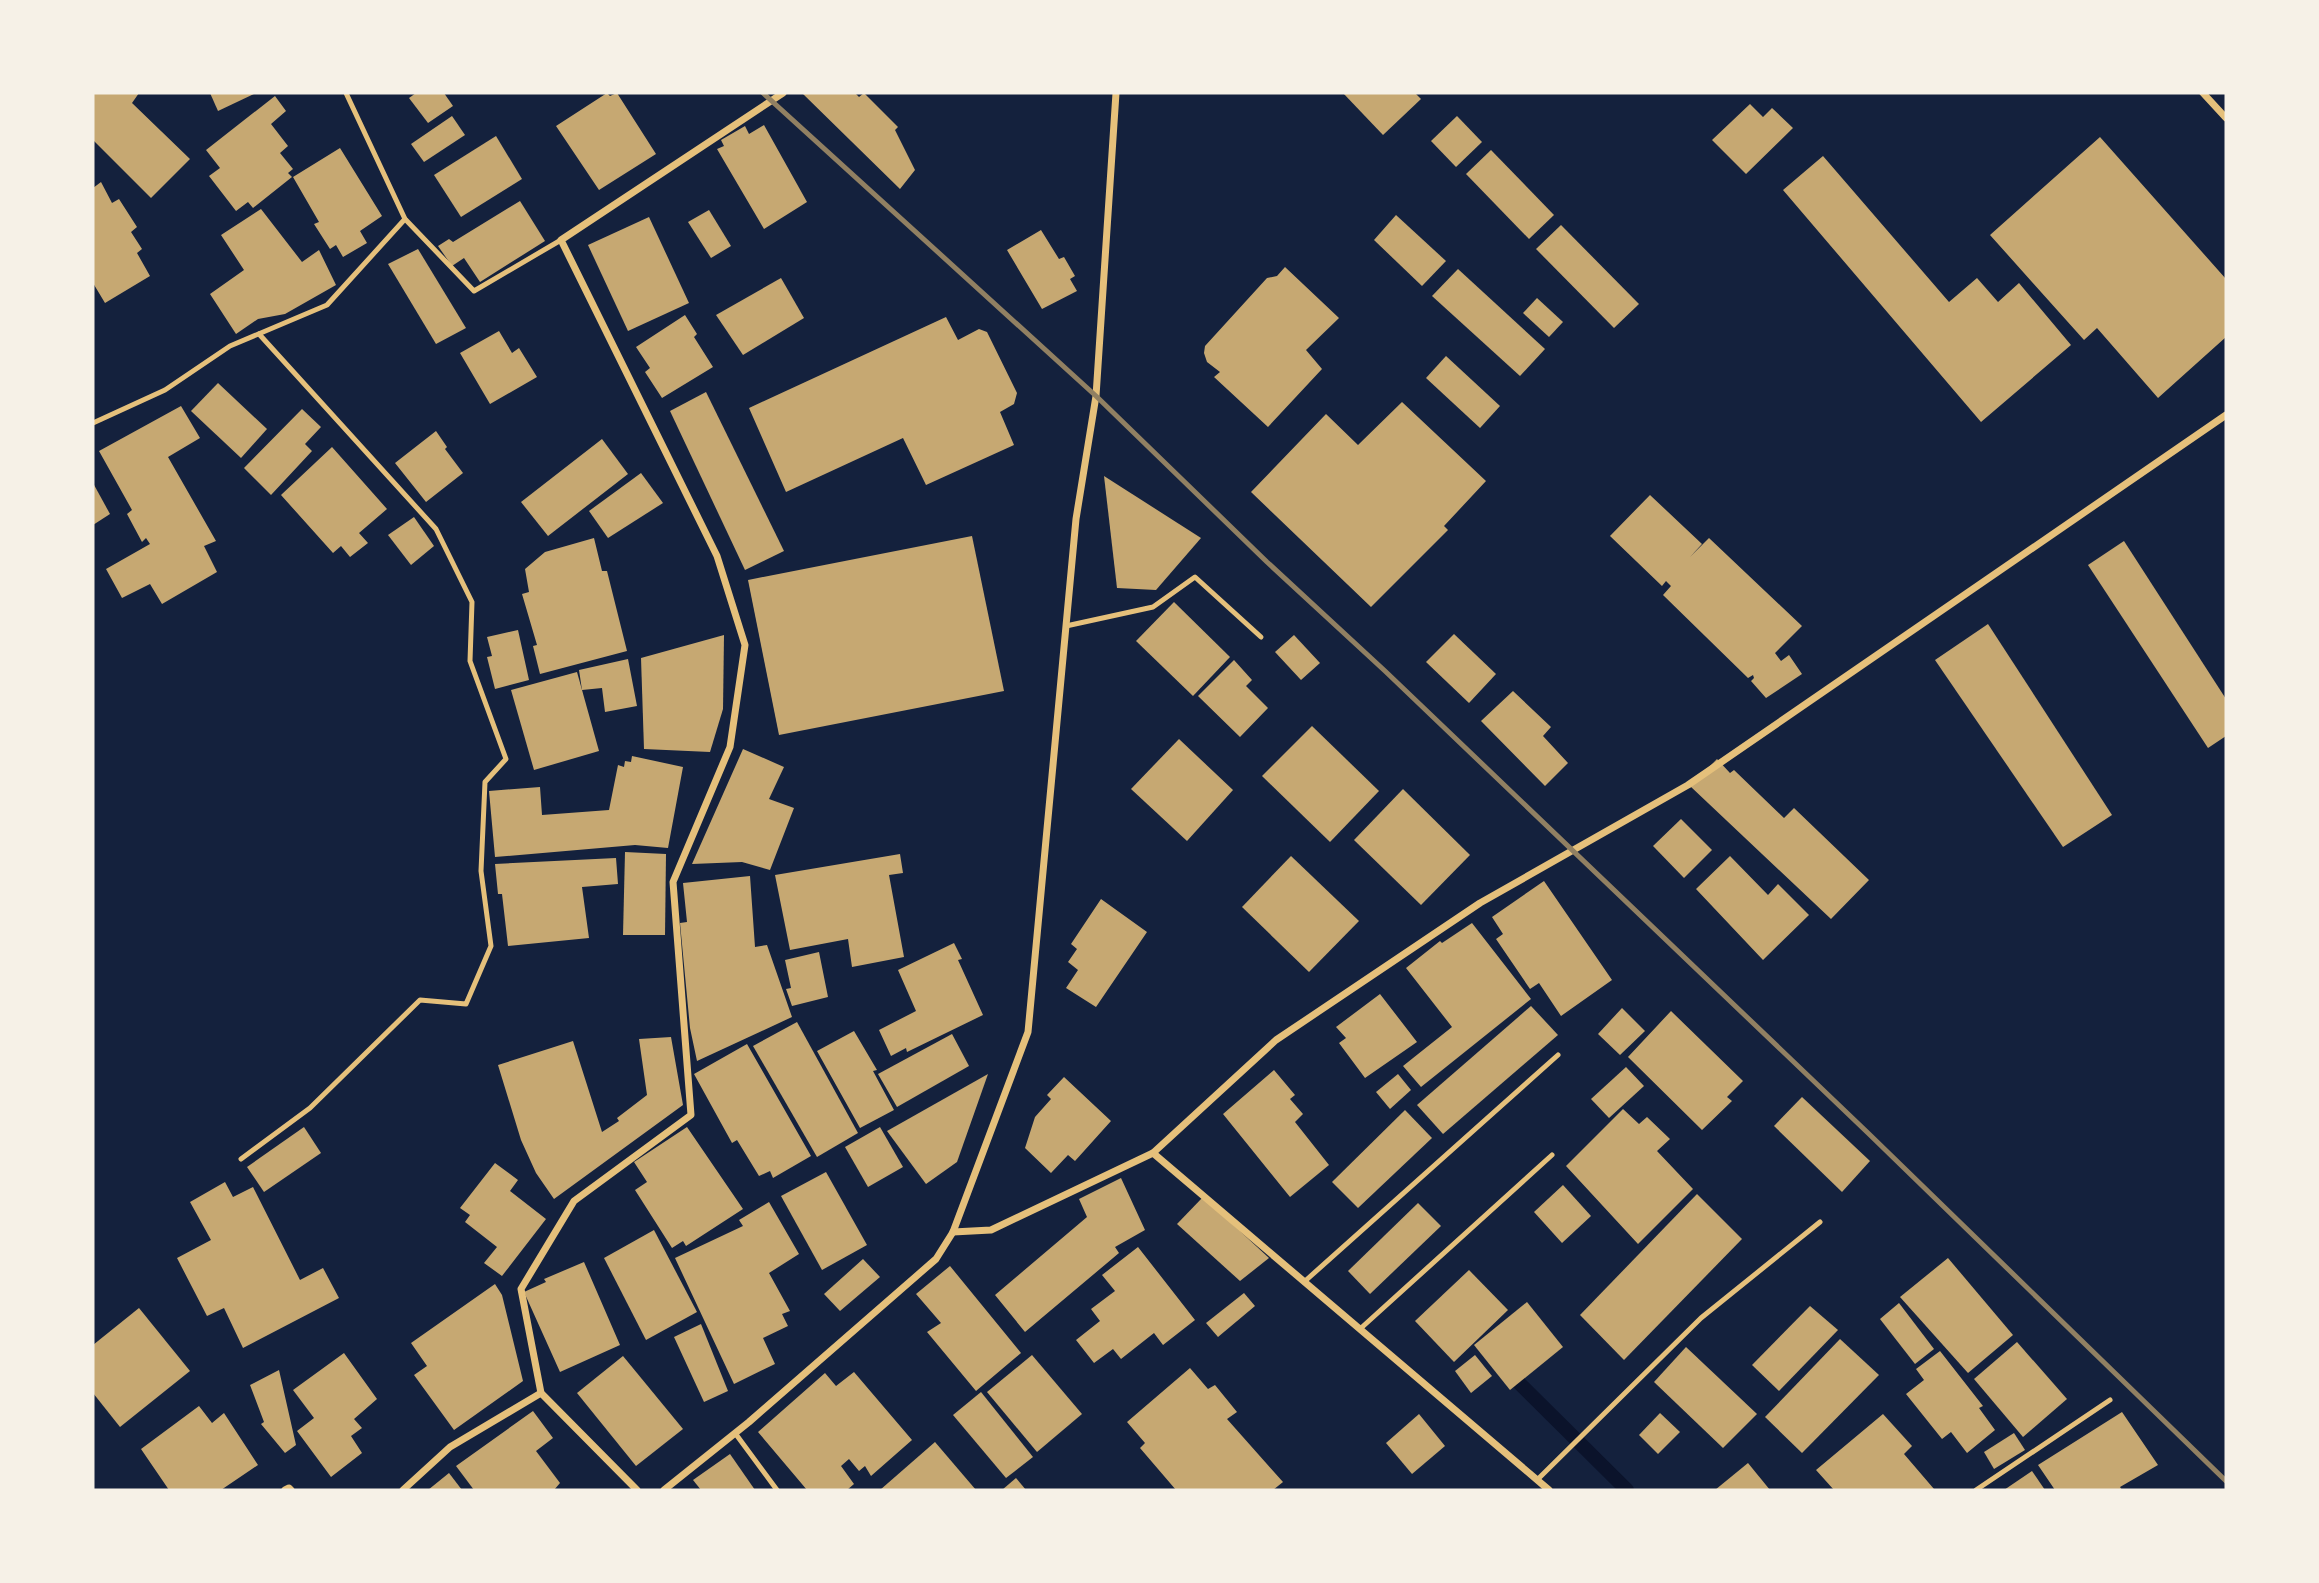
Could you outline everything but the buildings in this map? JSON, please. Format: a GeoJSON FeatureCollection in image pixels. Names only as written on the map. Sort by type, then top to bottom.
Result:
{"type":"FeatureCollection","features":[{"type":"Feature","properties":{"kind":"street"},"geometry":{"type":"LineString","coordinates":[[637,1490],[541,1393],[521,1289],[574,1201],[691,1115],[673,882],[730,747],[744,645],[717,556],[561,240],[783,93]]}},
{"type":"Feature","properties":{"kind":"street"},"geometry":{"type":"LineString","coordinates":[[664,1490],[735,1433],[936,1259],[953,1232],[1028,1032],[1076,519],[1096,396],[1116,93]]}},
{"type":"Feature","properties":{"kind":"street"},"geometry":{"type":"LineString","coordinates":[[2203,93],[2226,118]]}},
{"type":"Feature","properties":{"kind":"street"},"geometry":{"type":"LineString","coordinates":[[953,1232],[991,1230],[1153,1153],[1276,1040],[1480,902],[1688,785],[2226,415]]}},
{"type":"Feature","properties":{"kind":"street"},"geometry":{"type":"LineString","coordinates":[[1153,1153],[1549,1490]]}},
{"type":"Feature","properties":{"kind":"street"},"geometry":{"type":"LineString","coordinates":[[403,1490],[450,1447],[541,1393]]}},
{"type":"Feature","properties":{"kind":"street"},"geometry":{"type":"LineString","coordinates":[[285,1490],[291,1490]]}},
{"type":"Feature","properties":{"kind":"lane"},"geometry":{"type":"LineString","coordinates":[[346,93],[405,219],[474,290],[561,240]]}},
{"type":"Feature","properties":{"kind":"lane"},"geometry":{"type":"LineString","coordinates":[[93,423],[165,390],[230,346],[327,305],[405,219]]}},
{"type":"Feature","properties":{"kind":"lane"},"geometry":{"type":"LineString","coordinates":[[241,1159],[310,1108],[420,1000],[466,1004],[491,946],[481,871],[485,782],[506,759],[470,661],[472,602],[436,529],[259,334]]}},
{"type":"Feature","properties":{"kind":"lane"},"geometry":{"type":"LineString","coordinates":[[1066,626],[1153,607],[1195,577],[1261,637]]}},
{"type":"Feature","properties":{"kind":"lane"},"geometry":{"type":"LineString","coordinates":[[1304,1282],[1558,1055]]}},
{"type":"Feature","properties":{"kind":"lane"},"geometry":{"type":"LineString","coordinates":[[1360,1329],[1552,1155]]}},
{"type":"Feature","properties":{"kind":"lane"},"geometry":{"type":"LineString","coordinates":[[1537,1480],[1701,1318],[1820,1222]]}},
{"type":"Feature","properties":{"kind":"lane"},"geometry":{"type":"LineString","coordinates":[[1976,1490],[2110,1400]]}},
{"type":"Feature","properties":{"kind":"lane"},"geometry":{"type":"LineString","coordinates":[[735,1433],[777,1490]]}},
{"type":"Feature","properties":{"kind":"waterway"},"geometry":{"type":"LineString","coordinates":[[1507,1371],[1627,1490]]}},
{"type":"Feature","properties":{"kind":"railway"},"geometry":{"type":"LineString","coordinates":[[763,93],[1096,396],[1868,1133],[2226,1481]]}}]}
